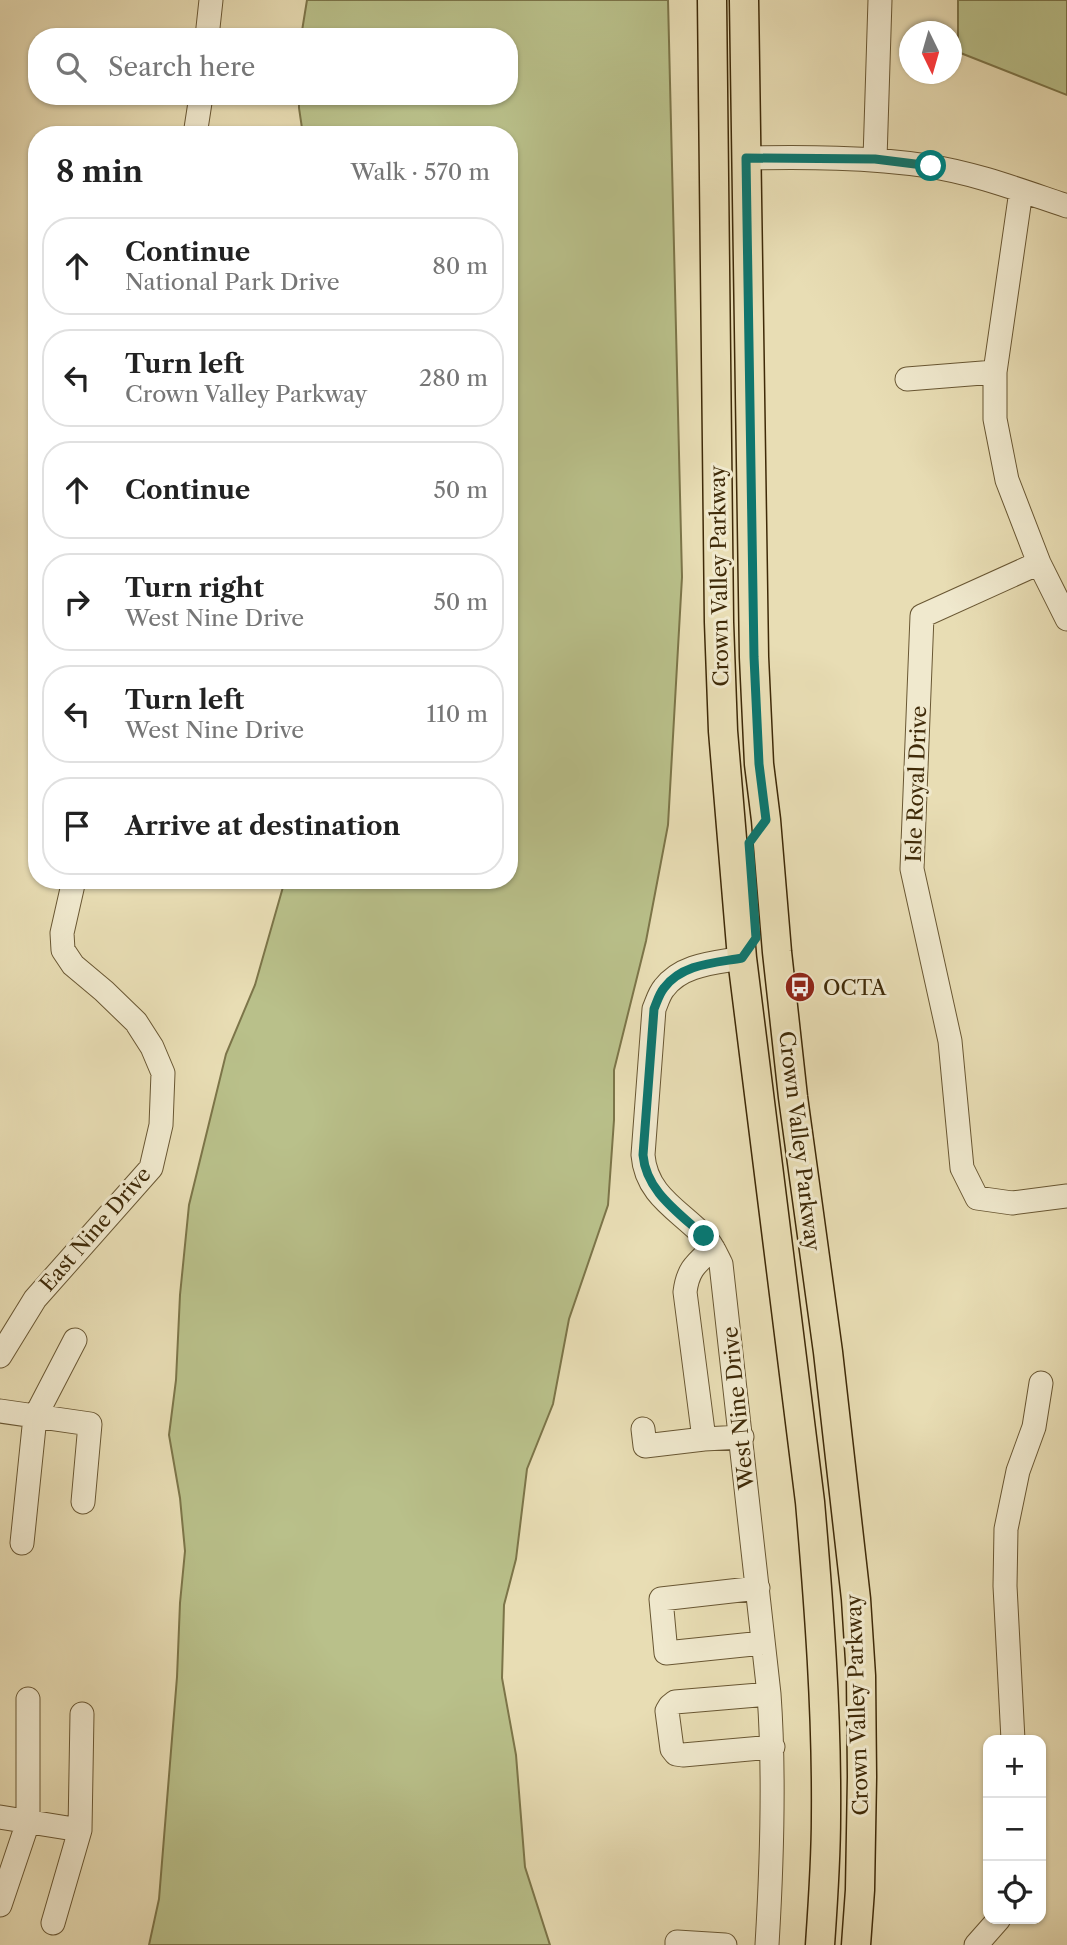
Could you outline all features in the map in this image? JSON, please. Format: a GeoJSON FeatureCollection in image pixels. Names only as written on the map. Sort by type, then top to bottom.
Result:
{"type":"FeatureCollection","features":[{"type":"Feature","properties":{"kind":"main road","name":"Crown Valley Parkway"},"geometry":{"type":"LineString","coordinates":[[744,0],[754,657],[759,764],[793,1097],[828,1352],[856,1599],[861,1676],[862,1776],[856,1945]]}},
{"type":"Feature","properties":{"kind":"main road","name":"Crown Valley Parkway"},"geometry":{"type":"LineString","coordinates":[[712,11],[720,675],[742,958],[810,1502],[817,1582],[826,1817],[820,1945]]}},
{"type":"Feature","properties":{"kind":"main road"},"geometry":{"type":"LineString","coordinates":[[712,11],[726,37],[724,131],[746,158],[729,186],[729,231],[715,249]]}},
{"type":"Feature","properties":{"kind":"main road"},"geometry":{"type":"LineString","coordinates":[[766,820],[749,843],[756,938],[742,958],[760,974],[776,1083],[793,1097]]}},
{"type":"Feature","properties":{"kind":"street"},"geometry":{"type":"LineString","coordinates":[[208,28],[211,0]]}},
{"type":"Feature","properties":{"kind":"street"},"geometry":{"type":"LineString","coordinates":[[875,159],[880,0]]}},
{"type":"Feature","properties":{"kind":"street"},"geometry":{"type":"LineString","coordinates":[[196,126],[200,105]]}},
{"type":"Feature","properties":{"kind":"street"},"geometry":{"type":"LineString","coordinates":[[746,158],[875,159],[931,166],[1067,206]]}},
{"type":"Feature","properties":{"kind":"street"},"geometry":{"type":"LineString","coordinates":[[1021,191],[995,372],[995,419],[1007,480],[1039,563],[1067,619]]}},
{"type":"Feature","properties":{"kind":"street"},"geometry":{"type":"LineString","coordinates":[[907,379],[995,372]]}},
{"type":"Feature","properties":{"kind":"street","name":"Isle Royal Drive"},"geometry":{"type":"LineString","coordinates":[[1039,563],[922,616],[912,869],[950,1041],[962,1168],[977,1198],[1012,1203],[1067,1196]]}},
{"type":"Feature","properties":{"kind":"street","name":"East Nine Drive"},"geometry":{"type":"LineString","coordinates":[[0,1356],[35,1299],[151,1167],[161,1125],[163,1073],[152,1047],[136,1022],[73,965],[63,950],[62,933],[72,889]]}},
{"type":"Feature","properties":{"kind":"street","name":"West Nine Drive"},"geometry":{"type":"LineString","coordinates":[[742,958],[697,966],[676,976],[662,990],[654,1009],[643,1155],[644,1167],[659,1194],[704,1236],[721,1264],[742,1437],[773,1747],[767,1945]]}},
{"type":"Feature","properties":{"kind":"street"},"geometry":{"type":"LineString","coordinates":[[704,1439],[685,1292],[686,1279],[692,1267],[713,1248]]}},
{"type":"Feature","properties":{"kind":"street"},"geometry":{"type":"LineString","coordinates":[[22,1542],[35,1417],[75,1340]]}},
{"type":"Feature","properties":{"kind":"street"},"geometry":{"type":"LineString","coordinates":[[1013,1735],[1005,1587],[1006,1529],[1018,1471],[1034,1427],[1041,1383]]}},
{"type":"Feature","properties":{"kind":"street"},"geometry":{"type":"LineString","coordinates":[[0,1411],[90,1424],[83,1502]]}},
{"type":"Feature","properties":{"kind":"street"},"geometry":{"type":"LineString","coordinates":[[645,1445],[742,1437]]}},
{"type":"Feature","properties":{"kind":"street"},"geometry":{"type":"LineString","coordinates":[[758,1588],[662,1599],[666,1653],[763,1643]]}},
{"type":"Feature","properties":{"kind":"street"},"geometry":{"type":"LineString","coordinates":[[769,1694],[675,1702],[667,1711],[672,1749],[677,1754],[773,1747]]}},
{"type":"Feature","properties":{"kind":"street"},"geometry":{"type":"LineString","coordinates":[[0,1905],[28,1822],[28,1699]]}},
{"type":"Feature","properties":{"kind":"street"},"geometry":{"type":"LineString","coordinates":[[53,1923],[80,1829],[82,1714]]}},
{"type":"Feature","properties":{"kind":"street"},"geometry":{"type":"LineString","coordinates":[[0,1817],[80,1829]]}},
{"type":"Feature","properties":{"kind":"street"},"geometry":{"type":"LineString","coordinates":[[976,1945],[995,1924]]}},
{"type":"Feature","properties":{"kind":"street"},"geometry":{"type":"LineString","coordinates":[[677,1945],[677,1942],[725,1945]]}},
{"type":"Feature","properties":{"kind":"green space"},"geometry":{"type":"Polygon","coordinates":[[[307,0],[668,0],[682,577],[668,825],[646,941],[614,1070],[614,1120],[608,1205],[569,1319],[553,1404],[527,1469],[516,1559],[504,1605],[502,1678],[516,1755],[525,1867],[550,1945],[149,1945],[159,1899],[185,1551],[180,1498],[169,1435],[176,1380],[180,1295],[189,1205],[226,1054],[255,985],[282,889],[518,889],[518,126],[302,126],[299,105],[518,105],[518,28],[302,28],[307,0]]]}},
{"type":"Feature","properties":{"kind":"green space"},"geometry":{"type":"Polygon","coordinates":[[[958,0],[1067,0],[1067,95],[962,54],[962,21],[958,21],[958,0]]]}},
{"type":"Feature","properties":{"kind":"place","name":"OCTA"},"geometry":{"type":"Point","coordinates":[800,987]}},
{"type":"Feature","properties":{"kind":"route"},"geometry":{"type":"LineString","coordinates":[[704,1236],[659,1194],[644,1167],[643,1155],[654,1009],[662,990],[676,976],[697,966],[742,958],[756,938],[749,843],[766,820],[759,764],[754,657],[746,158],[875,159],[931,166]]}}]}
